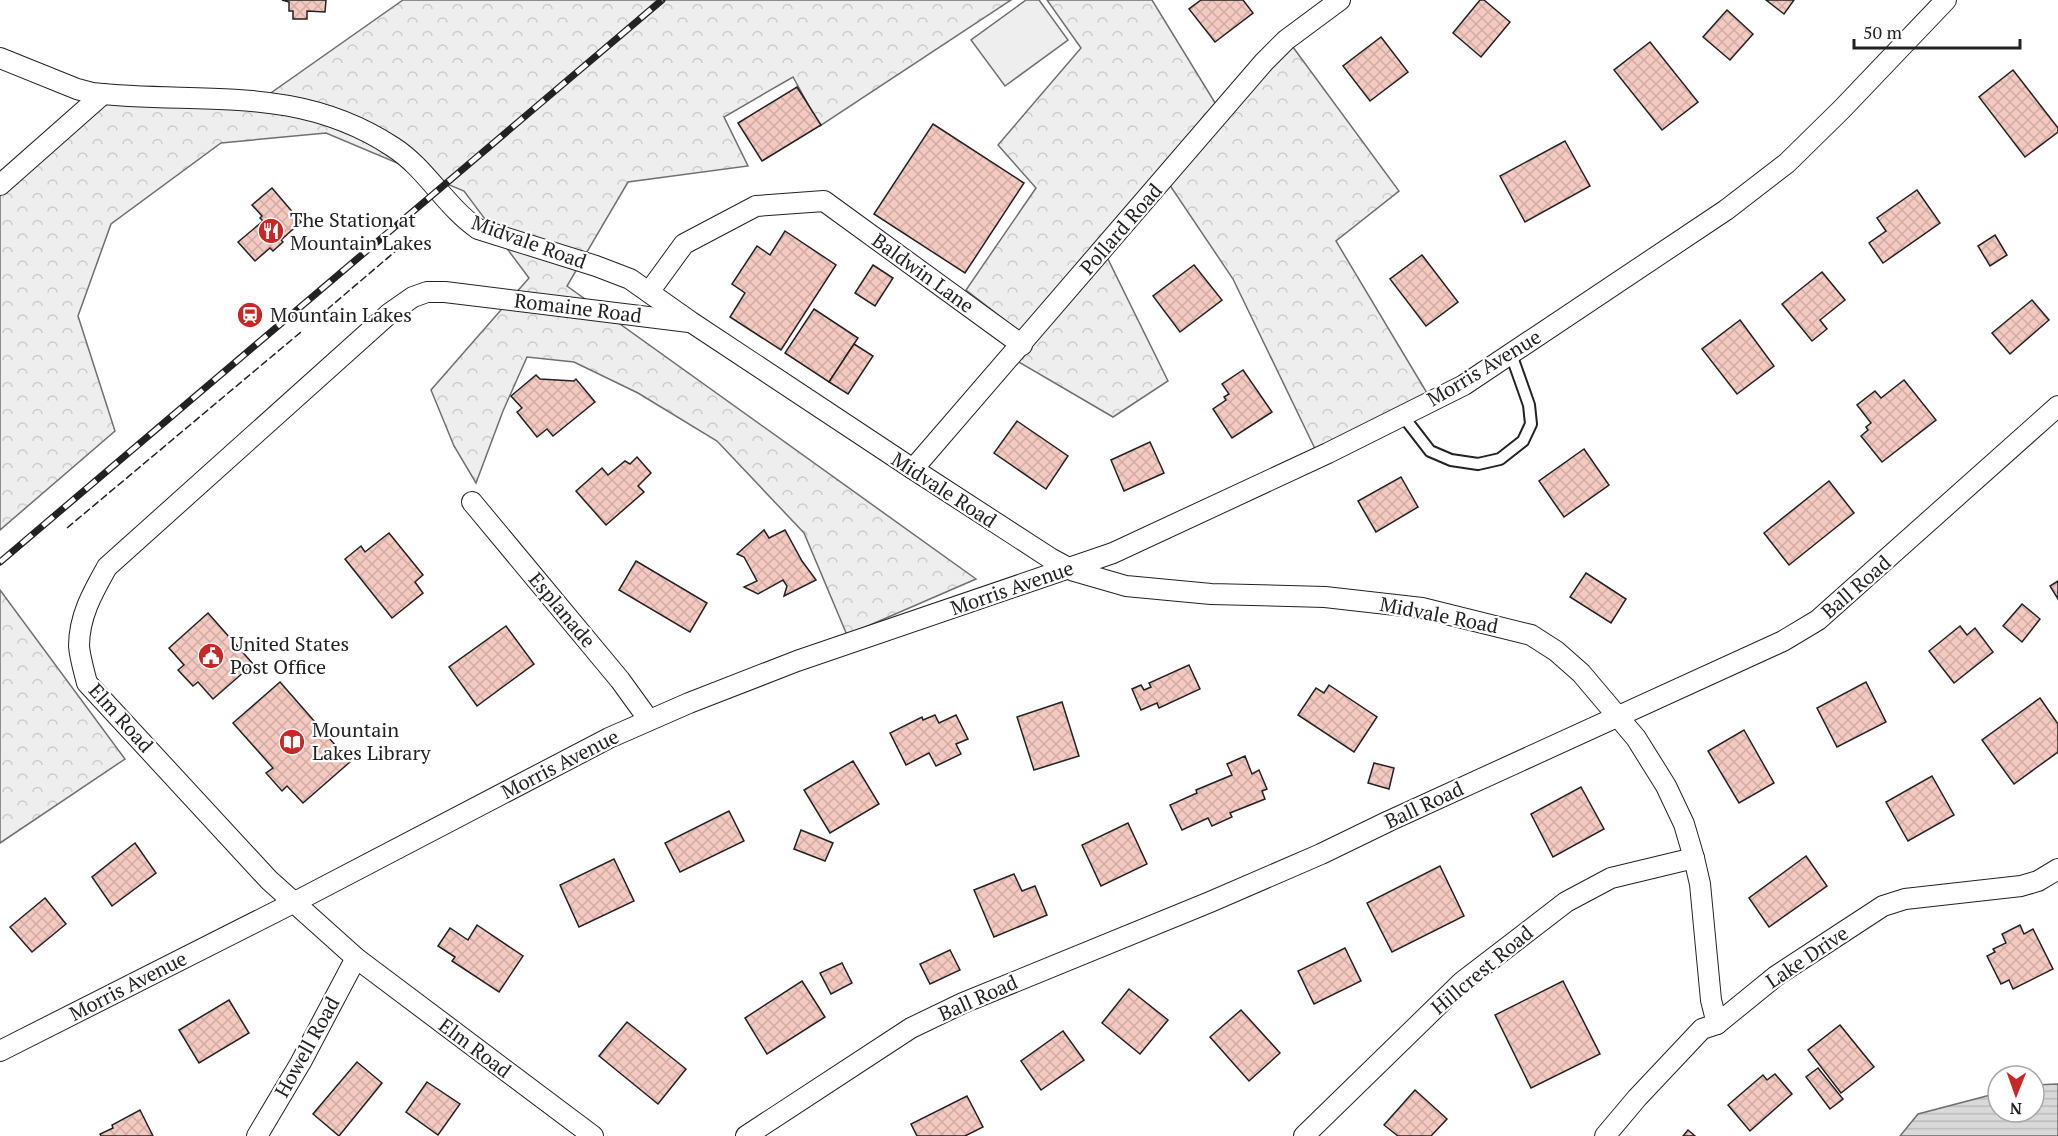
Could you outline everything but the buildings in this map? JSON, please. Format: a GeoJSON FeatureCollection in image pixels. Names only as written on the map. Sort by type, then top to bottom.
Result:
{"type":"FeatureCollection","features":[{"type":"Feature","properties":{"kind":"street","name":"Pollard Road"},"geometry":{"type":"LineString","coordinates":[[913,469],[1264,62],[1286,40],[1340,0]]}},
{"type":"Feature","properties":{"kind":"street","name":"Morris Avenue"},"geometry":{"type":"LineString","coordinates":[[0,1051],[295,902],[609,738],[689,703],[797,661],[1113,554],[1464,385],[1726,210],[1787,163],[1946,0]]}},
{"type":"Feature","properties":{"kind":"street","name":"Midvale Road"},"geometry":{"type":"LineString","coordinates":[[0,58],[77,89],[103,94],[266,101],[304,108],[370,132],[396,148],[415,165],[463,218],[478,228],[630,279],[913,469],[1070,569],[1126,586],[1211,594],[1324,597],[1422,608],[1532,635],[1557,651],[1581,673],[1636,738],[1666,786],[1683,824],[1700,884],[1711,1000],[1717,1024]]}},
{"type":"Feature","properties":{"kind":"street"},"geometry":{"type":"LineString","coordinates":[[0,185],[103,94]]}},
{"type":"Feature","properties":{"kind":"street","name":"Baldwin Lane"},"geometry":{"type":"LineString","coordinates":[[824,201],[1022,345]]}},
{"type":"Feature","properties":{"kind":"street","name":"Romaine Road"},"geometry":{"type":"LineString","coordinates":[[649,292],[684,244],[694,238],[756,206],[824,201]]}},
{"type":"Feature","properties":{"kind":"street","name":"Elm Road"},"geometry":{"type":"LineString","coordinates":[[466,293],[427,292],[413,297],[390,313],[107,567],[87,604],[80,630],[79,648],[87,683],[269,880],[356,958],[593,1136]]}},
{"type":"Feature","properties":{"kind":"street","name":"Romaine Road"},"geometry":{"type":"LineString","coordinates":[[466,293],[691,322]]}},
{"type":"Feature","properties":{"kind":"street","name":"Ball Road"},"geometry":{"type":"LineString","coordinates":[[746,1136],[911,1028],[963,1003],[1321,854],[1783,641],[1818,620],[2058,406]]}},
{"type":"Feature","properties":{"kind":"street","name":"Esplanade"},"geometry":{"type":"LineString","coordinates":[[472,502],[620,680],[649,720]]}},
{"type":"Feature","properties":{"kind":"street","name":"Hillcrest Road"},"geometry":{"type":"LineString","coordinates":[[1304,1136],[1462,982],[1566,902],[1611,878],[1694,858]]}},
{"type":"Feature","properties":{"kind":"street","name":"Lake Drive"},"geometry":{"type":"LineString","coordinates":[[1605,1136],[1637,1098],[1702,1029],[1717,1024],[1776,976],[1883,906],[1905,899],[2021,886],[2038,881],[2058,869]]}},
{"type":"Feature","properties":{"kind":"street","name":"Howell Road"},"geometry":{"type":"LineString","coordinates":[[257,1136],[301,1062],[356,958]]}},
{"type":"Feature","properties":{"kind":"lane"},"geometry":{"type":"LineString","coordinates":[[1403,416],[1430,451],[1451,460],[1478,464],[1500,459],[1523,441],[1531,424],[1529,405],[1511,354]]}},
{"type":"Feature","properties":{"kind":"green space"},"geometry":{"type":"Polygon","coordinates":[[[403,0],[1011,0],[820,126],[793,77],[724,117],[748,166],[628,182],[567,286],[976,579],[847,635],[804,533],[717,441],[638,393],[574,362],[527,357],[503,411],[476,483],[454,446],[431,390],[529,278],[464,191],[326,133],[221,143],[111,224],[78,316],[115,431],[0,530],[0,176],[93,96],[265,97],[403,0]]]}},
{"type":"Feature","properties":{"kind":"green space"},"geometry":{"type":"Polygon","coordinates":[[[1026,0],[1039,0],[1068,40],[1005,86],[971,40],[1026,0]]]}},
{"type":"Feature","properties":{"kind":"green space"},"geometry":{"type":"Polygon","coordinates":[[[1047,0],[1152,0],[1220,111],[1287,39],[1399,191],[1336,241],[1430,398],[1319,457],[1233,279],[1163,175],[1102,247],[1168,381],[1113,417],[1005,354],[1023,334],[966,290],[1036,188],[998,145],[1081,48],[1047,0]]]}},
{"type":"Feature","properties":{"kind":"green space"},"geometry":{"type":"Polygon","coordinates":[[[0,590],[125,759],[0,843],[0,590]]]}},
{"type":"Feature","properties":{"kind":"shaded area"},"geometry":{"type":"Polygon","coordinates":[[[2046,1084],[2058,1084],[2058,1136],[1900,1136],[1918,1114],[1986,1096],[1986,1124],[2046,1124],[2046,1084]]]}},
{"type":"Feature","properties":{"kind":"railway"},"geometry":{"type":"LineString","coordinates":[[0,562],[662,0]]}},
{"type":"Feature","properties":{"kind":"fence"},"geometry":{"type":"LineString","coordinates":[[310,324],[411,238]]}},
{"type":"Feature","properties":{"kind":"fence"},"geometry":{"type":"LineString","coordinates":[[67,528],[301,332]]}},
{"type":"Feature","properties":{"kind":"place","name":"The Station at Mountain Lakes"},"geometry":{"type":"Point","coordinates":[271,231]}},
{"type":"Feature","properties":{"kind":"place","name":"Mountain Lakes"},"geometry":{"type":"Point","coordinates":[250,315]}},
{"type":"Feature","properties":{"kind":"place","name":"United States Post Office"},"geometry":{"type":"Point","coordinates":[211,656]}},
{"type":"Feature","properties":{"kind":"place","name":"Mountain Lakes Library"},"geometry":{"type":"Point","coordinates":[292,742]}}]}
